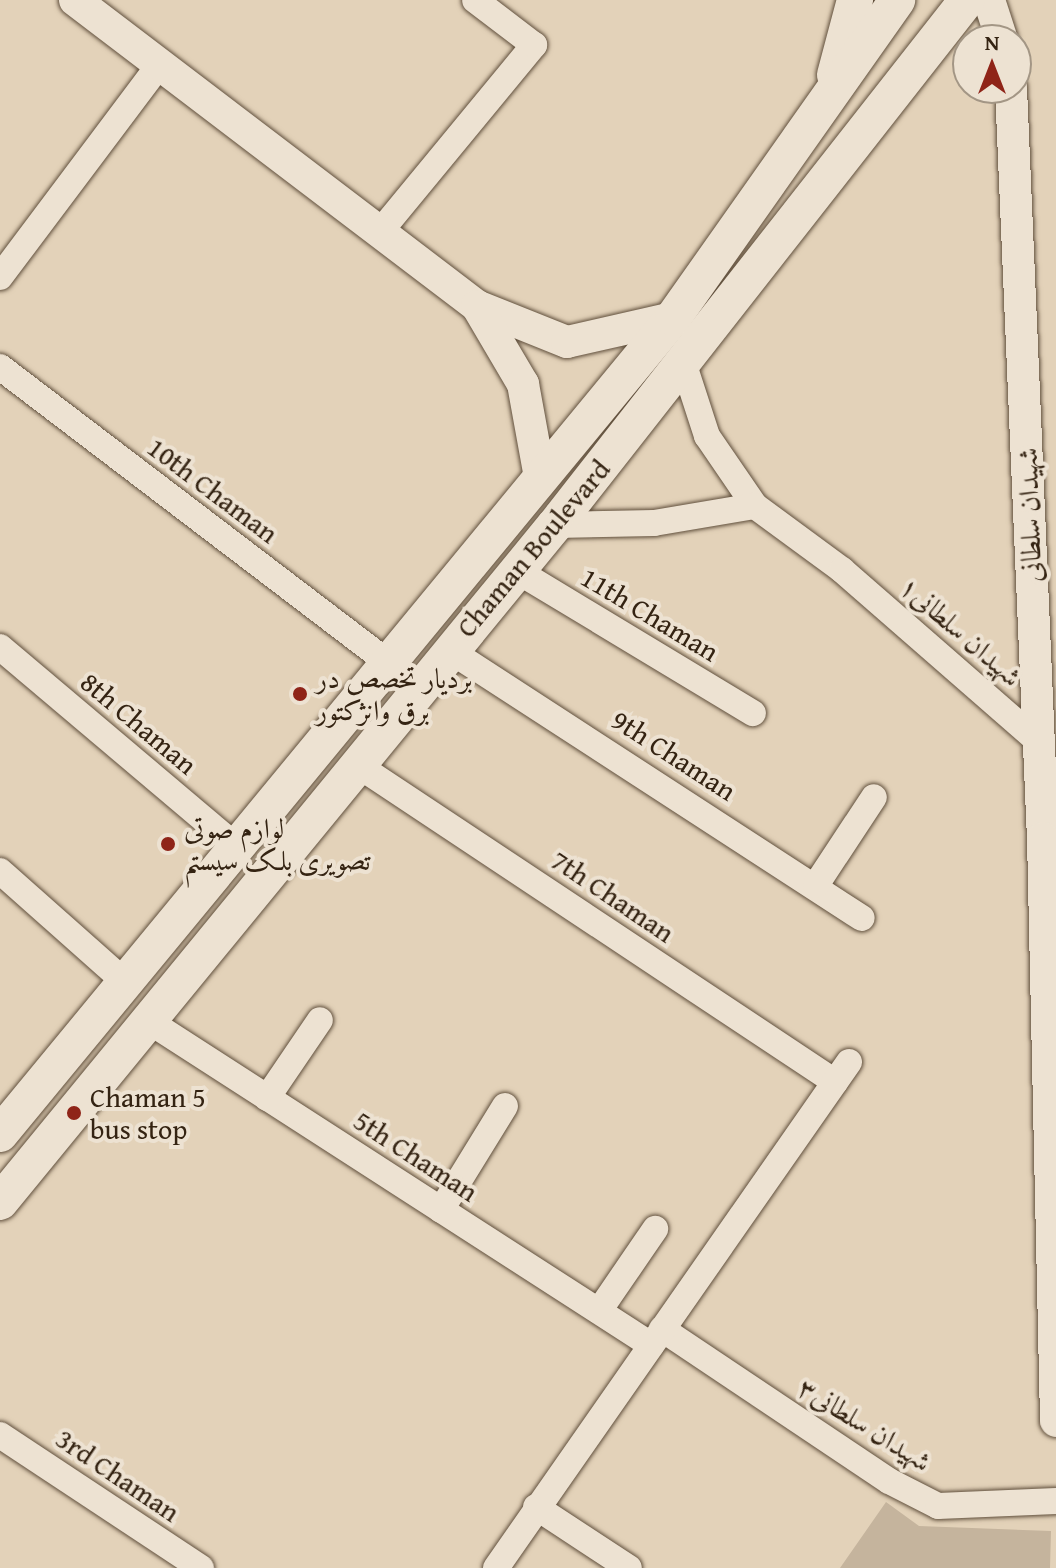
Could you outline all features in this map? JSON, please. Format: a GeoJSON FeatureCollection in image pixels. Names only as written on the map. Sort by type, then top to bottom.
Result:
{"type":"FeatureCollection","features":[{"type":"Feature","properties":{"kind":"main road"},"geometry":{"type":"LineString","coordinates":[[830,96],[855,0]]}},
{"type":"Feature","properties":{"kind":"main road","name":"Chaman Boulevard"},"geometry":{"type":"LineString","coordinates":[[4,1123],[125,982],[673,318],[897,0]]}},
{"type":"Feature","properties":{"kind":"main road","name":"Chaman Boulevard"},"geometry":{"type":"LineString","coordinates":[[0,1202],[514,569],[555,525],[967,0]]}},
{"type":"Feature","properties":{"kind":"street"},"geometry":{"type":"LineString","coordinates":[[75,0],[477,306],[567,342],[673,318]]}},
{"type":"Feature","properties":{"kind":"street"},"geometry":{"type":"LineString","coordinates":[[379,233],[534,45],[475,0]]}},
{"type":"Feature","properties":{"kind":"street"},"geometry":{"type":"LineString","coordinates":[[989,0],[997,24]]}},
{"type":"Feature","properties":{"kind":"street"},"geometry":{"type":"LineString","coordinates":[[0,277],[159,65]]}},
{"type":"Feature","properties":{"kind":"street","name":"شهیدان سلطانی"},"geometry":{"type":"LineString","coordinates":[[1012,104],[1038,741],[1056,1421]]}},
{"type":"Feature","properties":{"kind":"street"},"geometry":{"type":"LineString","coordinates":[[477,306],[523,384],[540,478]]}},
{"type":"Feature","properties":{"kind":"street","name":"شهیدان سلطانی۱"},"geometry":{"type":"LineString","coordinates":[[683,362],[707,436],[755,506],[842,570],[1038,741]]}},
{"type":"Feature","properties":{"kind":"street","name":"10th Chaman"},"geometry":{"type":"LineString","coordinates":[[0,367],[388,663]]}},
{"type":"Feature","properties":{"kind":"street"},"geometry":{"type":"LineString","coordinates":[[555,525],[654,523],[755,506]]}},
{"type":"Feature","properties":{"kind":"street","name":"11th Chaman"},"geometry":{"type":"LineString","coordinates":[[514,569],[753,713]]}},
{"type":"Feature","properties":{"kind":"street","name":"8th Chaman"},"geometry":{"type":"LineString","coordinates":[[0,647],[237,847]]}},
{"type":"Feature","properties":{"kind":"street","name":"9th Chaman"},"geometry":{"type":"LineString","coordinates":[[449,650],[816,885],[862,918]]}},
{"type":"Feature","properties":{"kind":"street","name":"7th Chaman"},"geometry":{"type":"LineString","coordinates":[[356,764],[842,1072],[656,1337]]}},
{"type":"Feature","properties":{"kind":"street"},"geometry":{"type":"LineString","coordinates":[[816,885],[874,797]]}},
{"type":"Feature","properties":{"kind":"street"},"geometry":{"type":"LineString","coordinates":[[0,871],[125,982]]}},
{"type":"Feature","properties":{"kind":"street","name":"5th Chaman"},"geometry":{"type":"LineString","coordinates":[[147,1020],[441,1210],[601,1308],[656,1337]]}},
{"type":"Feature","properties":{"kind":"street"},"geometry":{"type":"LineString","coordinates":[[267,1098],[320,1020]]}},
{"type":"Feature","properties":{"kind":"street"},"geometry":{"type":"LineString","coordinates":[[441,1210],[505,1106]]}},
{"type":"Feature","properties":{"kind":"street"},"geometry":{"type":"LineString","coordinates":[[601,1308],[655,1229]]}},
{"type":"Feature","properties":{"kind":"street"},"geometry":{"type":"LineString","coordinates":[[496,1568],[656,1337]]}},
{"type":"Feature","properties":{"kind":"street","name":"شهیدان سلطانی۳"},"geometry":{"type":"LineString","coordinates":[[656,1337],[889,1481],[938,1506],[1056,1501]]}},
{"type":"Feature","properties":{"kind":"street","name":"3rd Chaman"},"geometry":{"type":"LineString","coordinates":[[0,1435],[201,1568]]}},
{"type":"Feature","properties":{"kind":"street"},"geometry":{"type":"LineString","coordinates":[[536,1507],[629,1568]]}},
{"type":"Feature","properties":{"kind":"shaded area"},"geometry":{"type":"Polygon","coordinates":[[[886,1502],[919,1526],[1051,1531],[1050,1568],[840,1568],[886,1502]]]}},
{"type":"Feature","properties":{"kind":"place","name":"بردیار تخصص در برق وانژکتور"},"geometry":{"type":"Point","coordinates":[300,694]}},
{"type":"Feature","properties":{"kind":"place","name":"لوازم صوتی تصویری بلک سیستم"},"geometry":{"type":"Point","coordinates":[168,844]}},
{"type":"Feature","properties":{"kind":"place","name":"Chaman 5 bus stop"},"geometry":{"type":"Point","coordinates":[74,1113]}}]}
